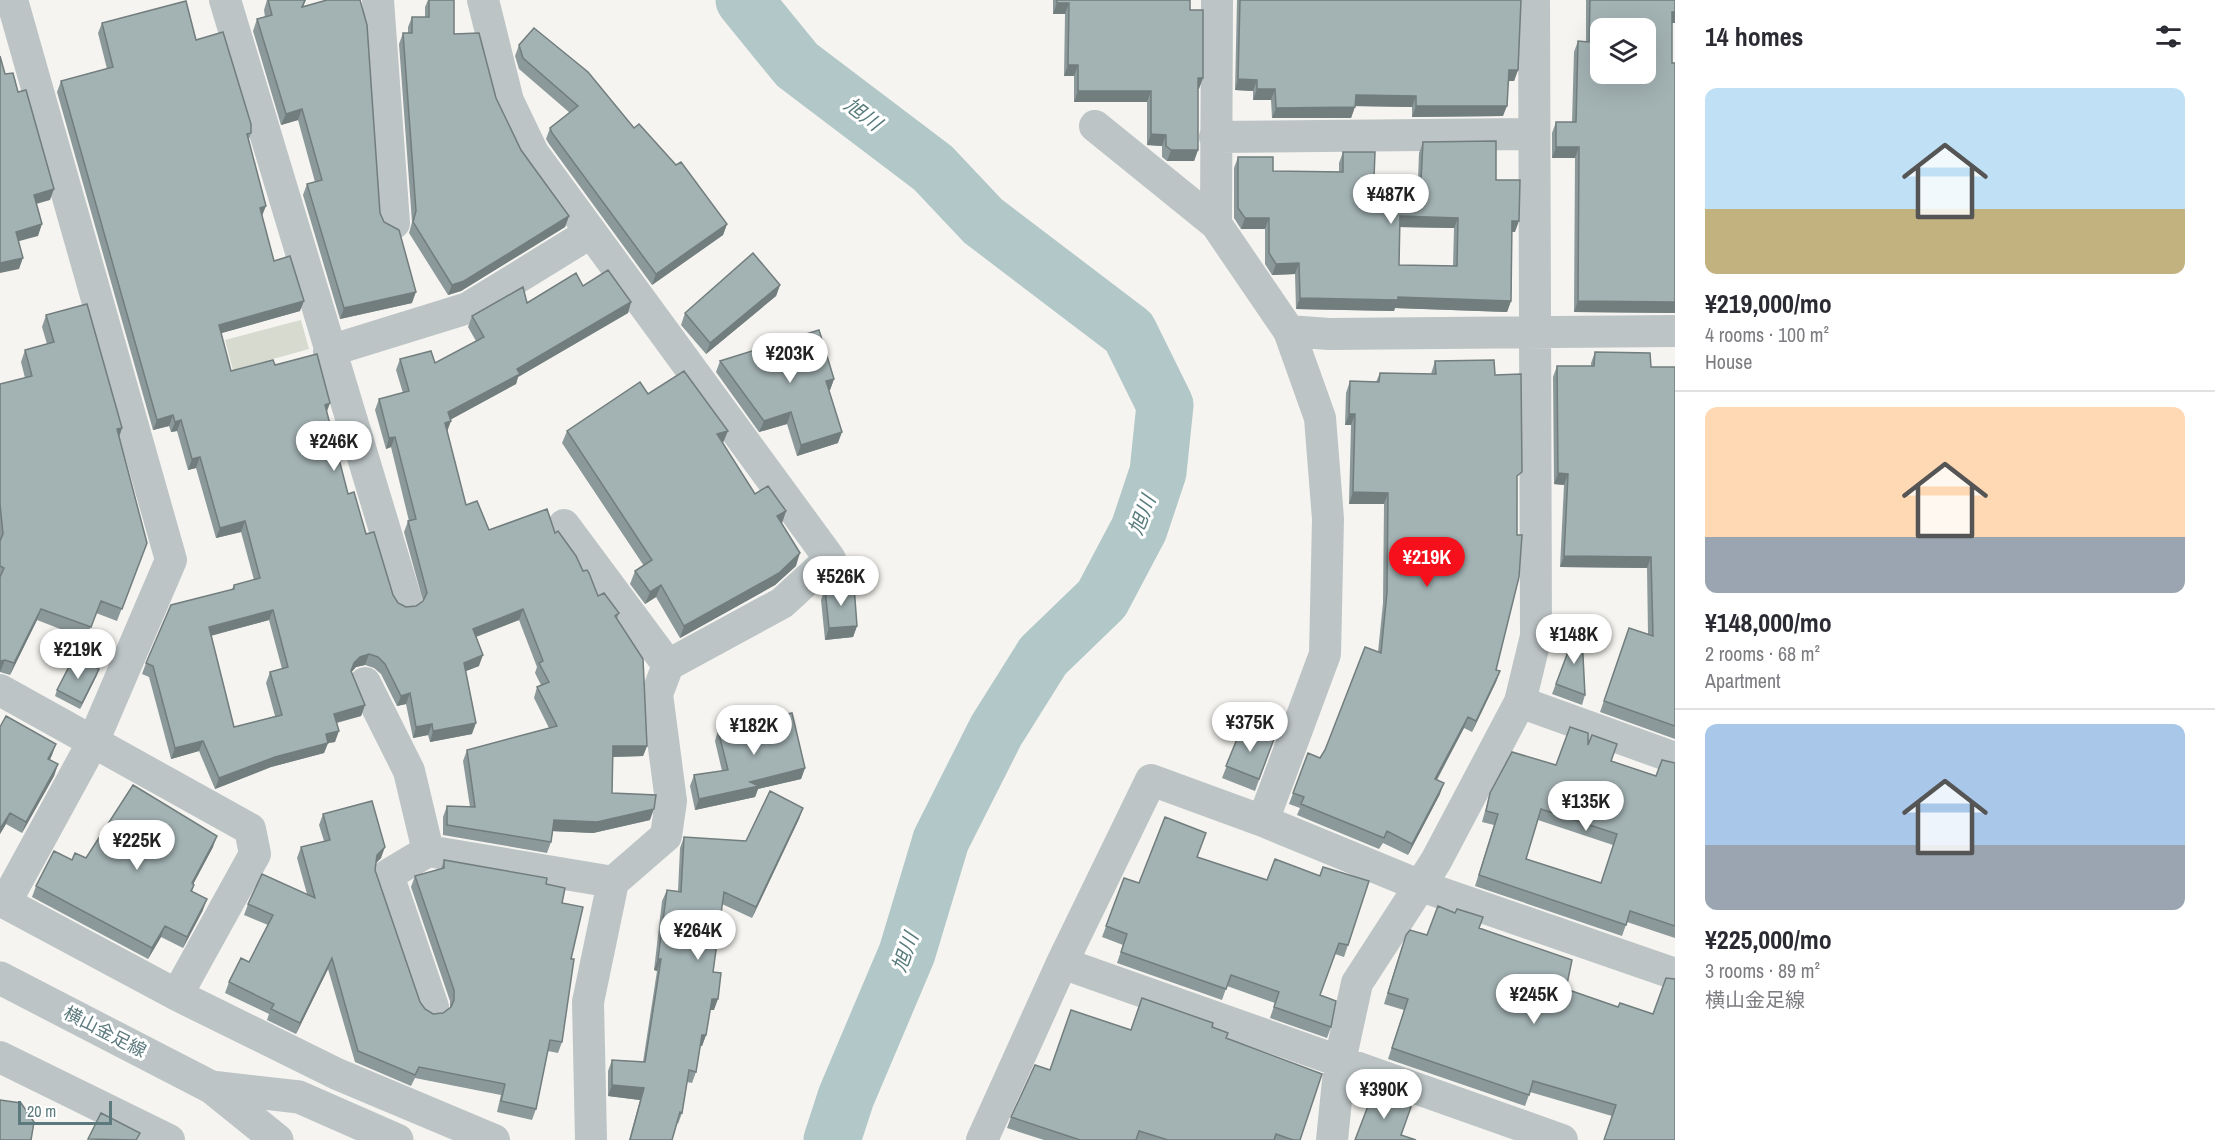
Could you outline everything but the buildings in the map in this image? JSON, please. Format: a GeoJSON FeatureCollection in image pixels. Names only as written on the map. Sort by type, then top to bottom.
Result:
{"type":"FeatureCollection","features":[{"type":"Feature","properties":{"kind":"street"},"geometry":{"type":"LineString","coordinates":[[12,0],[171,560],[93,742],[3,902],[177,994],[337,1074],[494,1140]]}},
{"type":"Feature","properties":{"kind":"street"},"geometry":{"type":"LineString","coordinates":[[225,0],[329,351],[406,600]]}},
{"type":"Feature","properties":{"kind":"street"},"geometry":{"type":"LineString","coordinates":[[378,0],[394,223]]}},
{"type":"Feature","properties":{"kind":"street"},"geometry":{"type":"LineString","coordinates":[[483,0],[508,101],[533,153],[830,559],[782,603],[668,665],[657,694],[671,801],[666,836],[613,882],[588,1002],[591,1140]]}},
{"type":"Feature","properties":{"kind":"street"},"geometry":{"type":"LineString","coordinates":[[1216,224],[1217,0]]}},
{"type":"Feature","properties":{"kind":"street"},"geometry":{"type":"LineString","coordinates":[[1332,1140],[1340,1061],[1357,983],[1421,886],[1520,702],[1536,636],[1533,332],[1534,0]]}},
{"type":"Feature","properties":{"kind":"street"},"geometry":{"type":"LineString","coordinates":[[1095,126],[1216,224],[1289,331],[1320,418],[1328,519],[1325,654],[1263,821]]}},
{"type":"Feature","properties":{"kind":"street"},"geometry":{"type":"LineString","coordinates":[[1215,138],[1534,134]]}},
{"type":"Feature","properties":{"kind":"street"},"geometry":{"type":"LineString","coordinates":[[329,351],[468,308],[591,233]]}},
{"type":"Feature","properties":{"kind":"street"},"geometry":{"type":"LineString","coordinates":[[1289,331],[1329,334],[1675,331]]}},
{"type":"Feature","properties":{"kind":"street"},"geometry":{"type":"LineString","coordinates":[[564,525],[668,665]]}},
{"type":"Feature","properties":{"kind":"street"},"geometry":{"type":"LineString","coordinates":[[365,683],[409,771],[428,851]]}},
{"type":"Feature","properties":{"kind":"street"},"geometry":{"type":"LineString","coordinates":[[0,690],[250,829],[255,854],[177,994]]}},
{"type":"Feature","properties":{"kind":"street"},"geometry":{"type":"LineString","coordinates":[[1520,702],[1675,758]]}},
{"type":"Feature","properties":{"kind":"street"},"geometry":{"type":"LineString","coordinates":[[982,1140],[1062,963],[1151,780],[1263,821],[1421,886],[1675,974]]}},
{"type":"Feature","properties":{"kind":"street"},"geometry":{"type":"LineString","coordinates":[[434,1007],[388,875],[428,851],[613,882]]}},
{"type":"Feature","properties":{"kind":"street"},"geometry":{"type":"LineString","coordinates":[[1062,963],[1562,1140]]}},
{"type":"Feature","properties":{"kind":"street","name":"横山金足線"},"geometry":{"type":"LineString","coordinates":[[0,978],[211,1087],[277,1140]]}},
{"type":"Feature","properties":{"kind":"street"},"geometry":{"type":"LineString","coordinates":[[0,1057],[169,1140]]}},
{"type":"Feature","properties":{"kind":"street","name":"横山金足線"},"geometry":{"type":"LineString","coordinates":[[211,1087],[299,1097],[397,1140]]}},
{"type":"Feature","properties":{"kind":"shaded area"},"geometry":{"type":"Polygon","coordinates":[[[301,320],[309,349],[233,370],[225,340],[301,320]]]}},
{"type":"Feature","properties":{"kind":"waterway","name":"旭川"},"geometry":{"type":"LineString","coordinates":[[744,0],[797,65],[933,168],[983,221],[1129,332],[1165,405],[1158,472],[1139,529],[1102,599],[1043,656],[996,731],[941,840],[907,953],[846,1097],[832,1140]]}}]}
